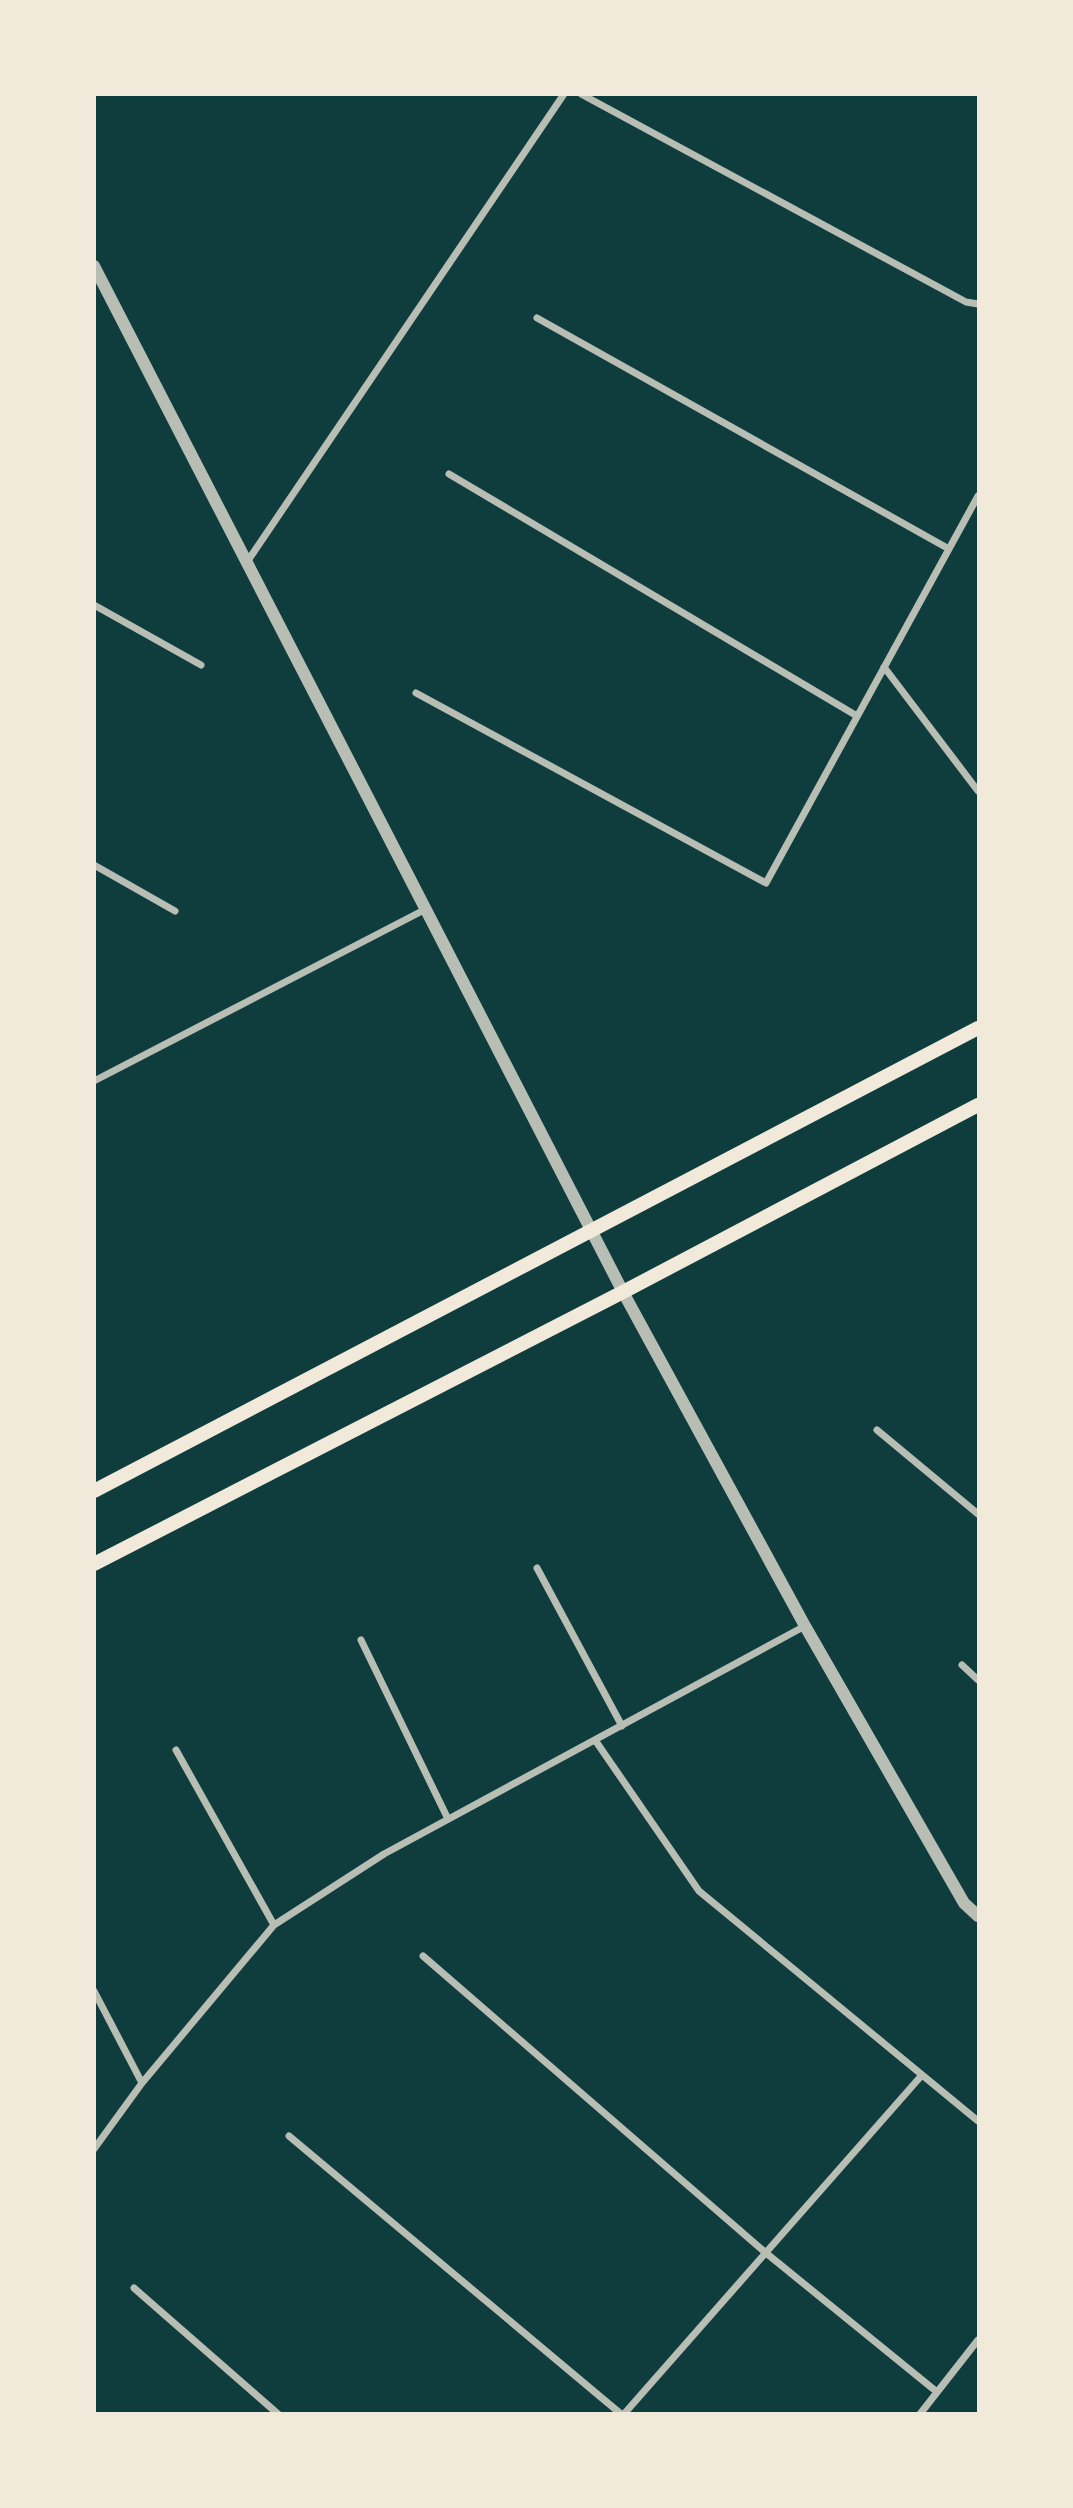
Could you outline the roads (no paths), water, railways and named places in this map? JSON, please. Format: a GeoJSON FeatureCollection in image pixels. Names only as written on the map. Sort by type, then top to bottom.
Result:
{"type":"FeatureCollection","features":[{"type":"Feature","properties":{"kind":"main road"},"geometry":{"type":"LineString","coordinates":[[94,1491],[978,1028]]}},
{"type":"Feature","properties":{"kind":"main road"},"geometry":{"type":"LineString","coordinates":[[94,1564],[623,1292],[978,1105]]}},
{"type":"Feature","properties":{"kind":"street"},"geometry":{"type":"LineString","coordinates":[[247,562],[564,94]]}},
{"type":"Feature","properties":{"kind":"street"},"geometry":{"type":"LineString","coordinates":[[581,94],[966,302],[978,303]]}},
{"type":"Feature","properties":{"kind":"street"},"geometry":{"type":"LineString","coordinates":[[94,266],[623,1292],[804,1626],[964,1903],[978,1916]]}},
{"type":"Feature","properties":{"kind":"street"},"geometry":{"type":"LineString","coordinates":[[537,318],[949,549]]}},
{"type":"Feature","properties":{"kind":"street"},"geometry":{"type":"LineString","coordinates":[[449,474],[858,716]]}},
{"type":"Feature","properties":{"kind":"street"},"geometry":{"type":"LineString","coordinates":[[416,693],[766,883],[978,496]]}},
{"type":"Feature","properties":{"kind":"street"},"geometry":{"type":"LineString","coordinates":[[94,606],[201,666]]}},
{"type":"Feature","properties":{"kind":"street"},"geometry":{"type":"LineString","coordinates":[[884,667],[978,791]]}},
{"type":"Feature","properties":{"kind":"street"},"geometry":{"type":"LineString","coordinates":[[94,865],[175,911]]}},
{"type":"Feature","properties":{"kind":"street"},"geometry":{"type":"LineString","coordinates":[[94,1081],[426,909]]}},
{"type":"Feature","properties":{"kind":"street"},"geometry":{"type":"LineString","coordinates":[[877,1430],[978,1514]]}},
{"type":"Feature","properties":{"kind":"street"},"geometry":{"type":"LineString","coordinates":[[537,1568],[622,1726]]}},
{"type":"Feature","properties":{"kind":"street"},"geometry":{"type":"LineString","coordinates":[[94,2149],[142,2083],[274,1925],[384,1854],[804,1626]]}},
{"type":"Feature","properties":{"kind":"street"},"geometry":{"type":"LineString","coordinates":[[361,1640],[448,1819]]}},
{"type":"Feature","properties":{"kind":"street"},"geometry":{"type":"LineString","coordinates":[[962,1665],[978,1680]]}},
{"type":"Feature","properties":{"kind":"street"},"geometry":{"type":"LineString","coordinates":[[595,1740],[699,1891],[978,2121]]}},
{"type":"Feature","properties":{"kind":"street"},"geometry":{"type":"LineString","coordinates":[[176,1751],[274,1925]]}},
{"type":"Feature","properties":{"kind":"street"},"geometry":{"type":"LineString","coordinates":[[423,1955],[766,2253],[937,2392]]}},
{"type":"Feature","properties":{"kind":"street"},"geometry":{"type":"LineString","coordinates":[[94,1991],[142,2083]]}},
{"type":"Feature","properties":{"kind":"street"},"geometry":{"type":"LineString","coordinates":[[289,2136],[623,2413],[922,2075]]}},
{"type":"Feature","properties":{"kind":"street"},"geometry":{"type":"LineString","coordinates":[[134,2288],[278,2413]]}},
{"type":"Feature","properties":{"kind":"street"},"geometry":{"type":"LineString","coordinates":[[920,2413],[978,2340]]}}]}
